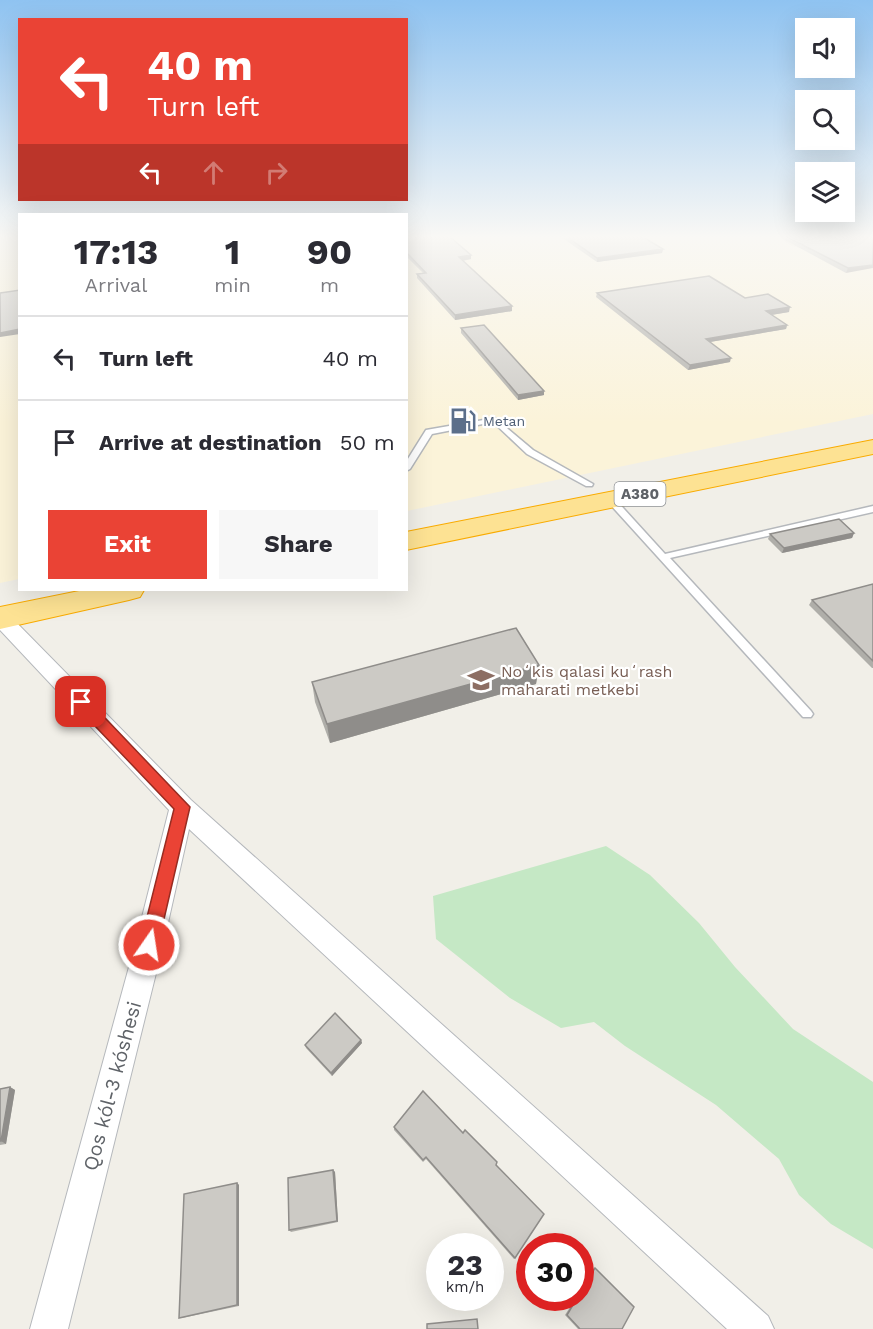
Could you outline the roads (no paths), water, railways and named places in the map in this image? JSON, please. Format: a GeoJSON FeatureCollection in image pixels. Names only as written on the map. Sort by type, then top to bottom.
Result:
{"type":"FeatureCollection","features":[{"type":"Feature","properties":{"kind":"highway","name":"A380"},"geometry":{"type":"LineString","coordinates":[[408,521],[873,427]]}},
{"type":"Feature","properties":{"kind":"highway","name":"A380"},"geometry":{"type":"LineString","coordinates":[[408,541],[873,447]]}},
{"type":"Feature","properties":{"kind":"highway"},"geometry":{"type":"LineString","coordinates":[[0,618],[126,591]]}},
{"type":"Feature","properties":{"kind":"street"},"geometry":{"type":"LineString","coordinates":[[0,618],[182,807],[755,1329]]}},
{"type":"Feature","properties":{"kind":"street","name":"Qos kól-3 kóshesi"},"geometry":{"type":"LineString","coordinates":[[49,1329],[149,945],[182,807]]}},
{"type":"Feature","properties":{"kind":"lane"},"geometry":{"type":"LineString","coordinates":[[408,466],[429,432],[495,420],[530,452],[589,484]]}},
{"type":"Feature","properties":{"kind":"lane"},"geometry":{"type":"LineString","coordinates":[[611,500],[807,714]]}},
{"type":"Feature","properties":{"kind":"lane"},"geometry":{"type":"LineString","coordinates":[[663,557],[873,508]]}},
{"type":"Feature","properties":{"kind":"place","name":"Metan"},"geometry":{"type":"Point","coordinates":[463,421]}},
{"type":"Feature","properties":{"kind":"place","name":"Noʻkis qalasi kuʻrash maharati metkebi"},"geometry":{"type":"Point","coordinates":[481,680]}}]}
